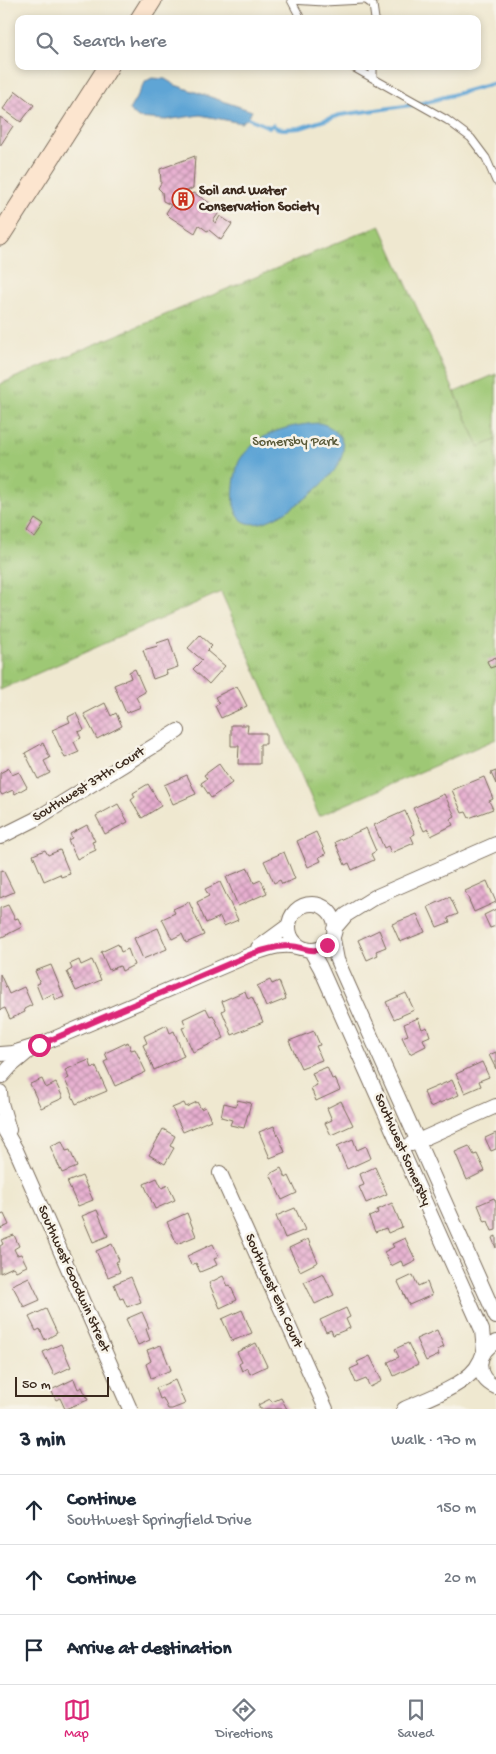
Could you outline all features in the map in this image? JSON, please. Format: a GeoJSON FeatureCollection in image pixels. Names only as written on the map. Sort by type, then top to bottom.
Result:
{"type":"FeatureCollection","features":[{"type":"Feature","properties":{"kind":"street"},"geometry":{"type":"LineString","coordinates":[[143,15],[152,0]]}},
{"type":"Feature","properties":{"kind":"street"},"geometry":{"type":"LineString","coordinates":[[0,236],[106,70]]}},
{"type":"Feature","properties":{"kind":"street","name":"Southwest 37th Court"},"geometry":{"type":"LineString","coordinates":[[0,838],[36,819],[178,732]]}},
{"type":"Feature","properties":{"kind":"street"},"geometry":{"type":"LineString","coordinates":[[0,1054],[18,1052],[39,1045],[238,960],[278,946],[322,949],[346,915],[376,897],[496,844]]}},
{"type":"Feature","properties":{"kind":"street"},"geometry":{"type":"LineString","coordinates":[[238,960],[288,926],[292,914],[306,904],[319,904],[326,907],[349,905],[376,897]]}},
{"type":"Feature","properties":{"kind":"street"},"geometry":{"type":"LineString","coordinates":[[326,907],[333,918],[334,934]]}},
{"type":"Feature","properties":{"kind":"street"},"geometry":{"type":"LineString","coordinates":[[288,926],[293,942],[305,949]]}},
{"type":"Feature","properties":{"kind":"street","name":"Southwest Somersby"},"geometry":{"type":"LineString","coordinates":[[334,934],[337,960],[496,1317]]}},
{"type":"Feature","properties":{"kind":"street","name":"Southwest Somersby"},"geometry":{"type":"LineString","coordinates":[[305,949],[320,967],[482,1330],[480,1370],[484,1377],[493,1385]]}},
{"type":"Feature","properties":{"kind":"street"},"geometry":{"type":"LineString","coordinates":[[1,1080],[15,1062],[39,1045]]}},
{"type":"Feature","properties":{"kind":"street"},"geometry":{"type":"LineString","coordinates":[[0,1059],[3,1066],[1,1080]]}},
{"type":"Feature","properties":{"kind":"street","name":"Southwest Goodwin Street"},"geometry":{"type":"LineString","coordinates":[[0,1092],[5,1116],[16,1150],[130,1409]]}},
{"type":"Feature","properties":{"kind":"street"},"geometry":{"type":"LineString","coordinates":[[401,1148],[496,1106]]}},
{"type":"Feature","properties":{"kind":"street","name":"Southwest Goodwin Street"},"geometry":{"type":"LineString","coordinates":[[0,1122],[16,1150]]}},
{"type":"Feature","properties":{"kind":"street","name":"Southwest Elm Court"},"geometry":{"type":"LineString","coordinates":[[220,1173],[326,1409]]}},
{"type":"Feature","properties":{"kind":"street"},"geometry":{"type":"LineString","coordinates":[[404,1409],[466,1378],[477,1368],[489,1346],[496,1342]]}},
{"type":"Feature","properties":{"kind":"street"},"geometry":{"type":"LineString","coordinates":[[433,1396],[476,1383],[493,1385]]}},
{"type":"Feature","properties":{"kind":"lane"},"geometry":{"type":"LineString","coordinates":[[291,0],[324,2],[364,0],[373,5],[374,15]]}},
{"type":"Feature","properties":{"kind":"lane"},"geometry":{"type":"LineString","coordinates":[[291,0],[299,15]]}},
{"type":"Feature","properties":{"kind":"lane"},"geometry":{"type":"LineString","coordinates":[[358,70],[447,120],[471,138],[486,158],[496,181]]}},
{"type":"Feature","properties":{"kind":"lane"},"geometry":{"type":"LineString","coordinates":[[373,70],[373,78]]}},
{"type":"Feature","properties":{"kind":"green space","name":"Somersby Park"},"geometry":{"type":"Polygon","coordinates":[[[380,225],[479,447],[496,440],[496,739],[319,816],[221,592],[0,690],[0,384],[380,225]]]}},
{"type":"Feature","properties":{"kind":"green space"},"geometry":{"type":"Polygon","coordinates":[[[496,374],[496,440],[479,447],[455,392],[496,374]]]}},
{"type":"Feature","properties":{"kind":"water"},"geometry":{"type":"Polygon","coordinates":[[[152,78],[165,79],[175,85],[252,111],[248,118],[241,123],[200,115],[166,120],[138,118],[129,110],[146,81],[152,78]]]}},
{"type":"Feature","properties":{"kind":"water"},"geometry":{"type":"Polygon","coordinates":[[[319,423],[332,428],[338,434],[343,446],[341,458],[334,471],[310,495],[274,518],[259,523],[248,523],[240,518],[234,500],[234,488],[238,464],[242,456],[259,440],[275,432],[301,425],[319,423]]]}},
{"type":"Feature","properties":{"kind":"building"},"geometry":{"type":"Polygon","coordinates":[[[16,91],[34,105],[21,122],[3,109],[16,91]]]}},
{"type":"Feature","properties":{"kind":"building"},"geometry":{"type":"Polygon","coordinates":[[[0,117],[13,126],[0,146],[0,117]]]}},
{"type":"Feature","properties":{"kind":"building","name":"Soil and Water Conservation Society"},"geometry":{"type":"Polygon","coordinates":[[[195,156],[193,188],[183,193],[185,196],[194,193],[221,210],[213,221],[216,223],[220,216],[232,224],[221,240],[209,230],[207,231],[199,225],[195,233],[170,217],[166,213],[171,205],[163,201],[162,192],[158,188],[161,183],[160,169],[195,156]]]}},
{"type":"Feature","properties":{"kind":"building"},"geometry":{"type":"Polygon","coordinates":[[[35,519],[44,525],[35,538],[27,532],[35,519]]]}},
{"type":"Feature","properties":{"kind":"building"},"geometry":{"type":"Polygon","coordinates":[[[200,635],[212,646],[207,651],[225,666],[209,684],[193,669],[202,660],[188,648],[200,635]]]}},
{"type":"Feature","properties":{"kind":"building"},"geometry":{"type":"Polygon","coordinates":[[[169,639],[178,667],[166,671],[167,674],[153,679],[143,650],[158,646],[157,643],[169,639]]]}},
{"type":"Feature","properties":{"kind":"building"},"geometry":{"type":"Polygon","coordinates":[[[496,657],[496,666],[490,668],[487,661],[496,657]]]}},
{"type":"Feature","properties":{"kind":"building"},"geometry":{"type":"Polygon","coordinates":[[[135,669],[145,692],[136,697],[141,707],[126,713],[114,685],[131,678],[129,672],[135,669]]]}},
{"type":"Feature","properties":{"kind":"building"},"geometry":{"type":"Polygon","coordinates":[[[237,686],[247,706],[221,718],[215,706],[219,704],[215,697],[237,686]]]}},
{"type":"Feature","properties":{"kind":"building"},"geometry":{"type":"Polygon","coordinates":[[[105,703],[111,716],[116,713],[122,726],[97,739],[84,714],[105,703]]]}},
{"type":"Feature","properties":{"kind":"building"},"geometry":{"type":"Polygon","coordinates":[[[76,713],[84,730],[78,732],[81,738],[74,742],[79,752],[65,758],[52,730],[70,722],[68,717],[76,713]]]}},
{"type":"Feature","properties":{"kind":"building"},"geometry":{"type":"Polygon","coordinates":[[[231,725],[248,725],[247,733],[266,733],[266,744],[260,744],[260,764],[238,764],[239,746],[231,746],[231,725]]]}},
{"type":"Feature","properties":{"kind":"building"},"geometry":{"type":"Polygon","coordinates":[[[43,743],[50,758],[44,761],[50,773],[38,779],[25,753],[43,743]]]}},
{"type":"Feature","properties":{"kind":"building"},"geometry":{"type":"Polygon","coordinates":[[[219,764],[232,783],[211,798],[201,783],[207,779],[204,775],[219,764]]]}},
{"type":"Feature","properties":{"kind":"building"},"geometry":{"type":"Polygon","coordinates":[[[9,768],[12,775],[19,772],[27,787],[15,794],[13,790],[2,795],[0,792],[0,773],[9,768]]]}},
{"type":"Feature","properties":{"kind":"building"},"geometry":{"type":"Polygon","coordinates":[[[496,771],[496,784],[491,773],[496,771]]]}},
{"type":"Feature","properties":{"kind":"building"},"geometry":{"type":"Polygon","coordinates":[[[187,775],[196,794],[173,804],[164,785],[187,775]]]}},
{"type":"Feature","properties":{"kind":"building"},"geometry":{"type":"Polygon","coordinates":[[[484,777],[493,799],[489,801],[493,809],[469,818],[466,812],[462,813],[452,790],[484,777]]]}},
{"type":"Feature","properties":{"kind":"building"},"geometry":{"type":"Polygon","coordinates":[[[148,784],[161,806],[142,818],[131,800],[135,797],[133,793],[148,784]]]}},
{"type":"Feature","properties":{"kind":"building"},"geometry":{"type":"Polygon","coordinates":[[[444,794],[455,816],[450,819],[453,825],[431,836],[428,829],[424,831],[413,808],[444,794]]]}},
{"type":"Feature","properties":{"kind":"building"},"geometry":{"type":"Polygon","coordinates":[[[118,804],[128,822],[105,834],[96,816],[118,804]]]}},
{"type":"Feature","properties":{"kind":"building"},"geometry":{"type":"Polygon","coordinates":[[[405,811],[415,834],[411,836],[414,843],[391,853],[388,846],[384,848],[374,825],[405,811]]]}},
{"type":"Feature","properties":{"kind":"building"},"geometry":{"type":"Polygon","coordinates":[[[87,825],[95,841],[92,842],[96,850],[77,859],[68,840],[72,838],[70,834],[87,825]]]}},
{"type":"Feature","properties":{"kind":"building"},"geometry":{"type":"Polygon","coordinates":[[[366,828],[376,851],[371,854],[374,860],[352,870],[349,863],[345,865],[335,842],[366,828]]]}},
{"type":"Feature","properties":{"kind":"building"},"geometry":{"type":"Polygon","coordinates":[[[316,832],[326,854],[319,857],[321,861],[308,867],[297,841],[316,832]]]}},
{"type":"Feature","properties":{"kind":"building"},"geometry":{"type":"Polygon","coordinates":[[[45,850],[48,855],[60,850],[70,874],[61,877],[60,874],[44,881],[33,855],[45,850]]]}},
{"type":"Feature","properties":{"kind":"building"},"geometry":{"type":"Polygon","coordinates":[[[284,852],[295,879],[282,884],[280,880],[274,883],[264,861],[284,852]]]}},
{"type":"Feature","properties":{"kind":"building"},"geometry":{"type":"Polygon","coordinates":[[[248,868],[254,883],[261,880],[267,893],[238,906],[226,877],[248,868]]]}},
{"type":"Feature","properties":{"kind":"building"},"geometry":{"type":"Polygon","coordinates":[[[3,870],[14,892],[0,898],[0,871],[3,870]]]}},
{"type":"Feature","properties":{"kind":"building"},"geometry":{"type":"Polygon","coordinates":[[[487,881],[496,902],[474,912],[465,891],[487,881]]]}},
{"type":"Feature","properties":{"kind":"building"},"geometry":{"type":"Polygon","coordinates":[[[220,882],[238,920],[224,926],[220,917],[206,923],[197,902],[209,896],[205,889],[220,882]]]}},
{"type":"Feature","properties":{"kind":"building"},"geometry":{"type":"Polygon","coordinates":[[[450,897],[458,914],[448,918],[450,922],[437,927],[428,907],[450,897]]]}},
{"type":"Feature","properties":{"kind":"building"},"geometry":{"type":"Polygon","coordinates":[[[189,902],[204,935],[186,943],[182,934],[172,939],[162,919],[175,913],[173,909],[189,902]]]}},
{"type":"Feature","properties":{"kind":"building"},"geometry":{"type":"Polygon","coordinates":[[[8,905],[15,919],[18,918],[22,927],[0,938],[0,908],[8,905]]]}},
{"type":"Feature","properties":{"kind":"building"},"geometry":{"type":"Polygon","coordinates":[[[496,909],[496,926],[490,928],[484,915],[496,909]]]}},
{"type":"Feature","properties":{"kind":"building"},"geometry":{"type":"Polygon","coordinates":[[[417,914],[425,932],[400,942],[392,924],[417,914]]]}},
{"type":"Feature","properties":{"kind":"building"},"geometry":{"type":"Polygon","coordinates":[[[158,928],[167,949],[143,959],[134,938],[158,928]]]}},
{"type":"Feature","properties":{"kind":"building"},"geometry":{"type":"Polygon","coordinates":[[[379,930],[386,947],[376,951],[378,955],[367,960],[358,940],[379,930]]]}},
{"type":"Feature","properties":{"kind":"building"},"geometry":{"type":"Polygon","coordinates":[[[118,944],[121,952],[128,949],[134,965],[122,971],[120,966],[109,970],[101,952],[118,944]]]}},
{"type":"Feature","properties":{"kind":"building"},"geometry":{"type":"Polygon","coordinates":[[[79,960],[81,965],[92,960],[101,980],[76,991],[67,972],[72,969],[70,964],[79,960]]]}},
{"type":"Feature","properties":{"kind":"building"},"geometry":{"type":"Polygon","coordinates":[[[51,965],[64,997],[56,1000],[53,994],[42,999],[36,984],[40,983],[35,971],[51,965]]]}},
{"type":"Feature","properties":{"kind":"building"},"geometry":{"type":"Polygon","coordinates":[[[0,974],[9,994],[24,987],[32,1005],[24,1009],[25,1012],[10,1019],[5,1008],[0,1010],[0,974]]]}},
{"type":"Feature","properties":{"kind":"building"},"geometry":{"type":"Polygon","coordinates":[[[270,980],[272,984],[279,981],[286,999],[266,1007],[257,986],[270,980]]]}},
{"type":"Feature","properties":{"kind":"building"},"geometry":{"type":"Polygon","coordinates":[[[245,991],[248,999],[252,997],[263,1022],[232,1035],[222,1011],[225,1009],[222,1001],[245,991]]]}},
{"type":"Feature","properties":{"kind":"building"},"geometry":{"type":"Polygon","coordinates":[[[406,993],[414,1010],[394,1019],[386,1002],[406,993]]]}},
{"type":"Feature","properties":{"kind":"building"},"geometry":{"type":"Polygon","coordinates":[[[206,1008],[210,1016],[213,1015],[224,1038],[193,1052],[182,1028],[186,1027],[183,1019],[206,1008]]]}},
{"type":"Feature","properties":{"kind":"building"},"geometry":{"type":"Polygon","coordinates":[[[418,1018],[422,1029],[427,1027],[430,1036],[423,1039],[426,1046],[410,1054],[402,1037],[408,1035],[404,1024],[418,1018]]]}},
{"type":"Feature","properties":{"kind":"building"},"geometry":{"type":"Polygon","coordinates":[[[167,1025],[170,1033],[174,1031],[184,1056],[154,1070],[143,1045],[147,1043],[144,1036],[167,1025]]]}},
{"type":"Feature","properties":{"kind":"building"},"geometry":{"type":"Polygon","coordinates":[[[314,1031],[320,1045],[316,1046],[322,1060],[301,1068],[289,1041],[314,1031]]]}},
{"type":"Feature","properties":{"kind":"building"},"geometry":{"type":"Polygon","coordinates":[[[128,1042],[131,1050],[135,1049],[146,1072],[115,1086],[104,1062],[108,1060],[105,1053],[128,1042]]]}},
{"type":"Feature","properties":{"kind":"building"},"geometry":{"type":"Polygon","coordinates":[[[496,1052],[496,1069],[489,1055],[496,1052]]]}},
{"type":"Feature","properties":{"kind":"building"},"geometry":{"type":"Polygon","coordinates":[[[89,1060],[92,1068],[96,1067],[107,1091],[76,1104],[65,1080],[69,1078],[65,1070],[89,1060]]]}},
{"type":"Feature","properties":{"kind":"building"},"geometry":{"type":"Polygon","coordinates":[[[482,1062],[489,1077],[479,1081],[481,1086],[465,1093],[456,1074],[482,1062]]]}},
{"type":"Feature","properties":{"kind":"building"},"geometry":{"type":"Polygon","coordinates":[[[327,1067],[332,1079],[335,1078],[340,1090],[316,1101],[311,1088],[317,1085],[312,1073],[327,1067]]]}},
{"type":"Feature","properties":{"kind":"building"},"geometry":{"type":"Polygon","coordinates":[[[42,1079],[46,1088],[56,1083],[63,1098],[41,1108],[30,1084],[42,1079]]]}},
{"type":"Feature","properties":{"kind":"building"},"geometry":{"type":"Polygon","coordinates":[[[452,1080],[459,1095],[430,1107],[424,1092],[452,1080]]]}},
{"type":"Feature","properties":{"kind":"building"},"geometry":{"type":"Polygon","coordinates":[[[237,1100],[251,1103],[244,1128],[230,1125],[232,1120],[221,1117],[224,1103],[236,1106],[237,1100]]]}},
{"type":"Feature","properties":{"kind":"building"},"geometry":{"type":"Polygon","coordinates":[[[341,1101],[353,1125],[331,1135],[325,1123],[332,1120],[327,1108],[341,1101]]]}},
{"type":"Feature","properties":{"kind":"building"},"geometry":{"type":"Polygon","coordinates":[[[197,1102],[201,1109],[205,1107],[211,1120],[183,1132],[172,1108],[184,1103],[186,1107],[197,1102]]]}},
{"type":"Feature","properties":{"kind":"building"},"geometry":{"type":"Polygon","coordinates":[[[274,1126],[285,1152],[270,1158],[259,1132],[274,1126]]]}},
{"type":"Feature","properties":{"kind":"building"},"geometry":{"type":"Polygon","coordinates":[[[163,1129],[175,1136],[170,1146],[174,1148],[165,1164],[149,1155],[163,1129]]]}},
{"type":"Feature","properties":{"kind":"building"},"geometry":{"type":"Polygon","coordinates":[[[496,1133],[496,1149],[491,1151],[485,1138],[496,1133]]]}},
{"type":"Feature","properties":{"kind":"building"},"geometry":{"type":"Polygon","coordinates":[[[353,1139],[357,1150],[366,1146],[371,1158],[347,1169],[337,1146],[353,1139]]]}},
{"type":"Feature","properties":{"kind":"building"},"geometry":{"type":"Polygon","coordinates":[[[62,1141],[66,1151],[70,1150],[77,1167],[62,1173],[50,1146],[62,1141]]]}},
{"type":"Feature","properties":{"kind":"building"},"geometry":{"type":"Polygon","coordinates":[[[469,1146],[474,1155],[477,1154],[485,1171],[467,1180],[455,1152],[469,1146]]]}},
{"type":"Feature","properties":{"kind":"building"},"geometry":{"type":"Polygon","coordinates":[[[375,1167],[387,1194],[366,1203],[359,1187],[364,1185],[360,1174],[375,1167]]]}},
{"type":"Feature","properties":{"kind":"building"},"geometry":{"type":"Polygon","coordinates":[[[281,1168],[286,1178],[289,1176],[297,1193],[282,1200],[270,1174],[281,1168]]]}},
{"type":"Feature","properties":{"kind":"building"},"geometry":{"type":"Polygon","coordinates":[[[82,1176],[93,1200],[78,1206],[67,1182],[82,1176]]]}},
{"type":"Feature","properties":{"kind":"building"},"geometry":{"type":"Polygon","coordinates":[[[157,1178],[162,1188],[168,1185],[175,1200],[155,1209],[144,1184],[157,1178]]]}},
{"type":"Feature","properties":{"kind":"building"},"geometry":{"type":"Polygon","coordinates":[[[494,1198],[496,1202],[496,1230],[492,1231],[488,1221],[485,1222],[478,1205],[494,1198]]]}},
{"type":"Feature","properties":{"kind":"building"},"geometry":{"type":"Polygon","coordinates":[[[392,1203],[402,1227],[388,1233],[386,1228],[375,1232],[369,1217],[378,1213],[377,1210],[392,1203]]]}},
{"type":"Feature","properties":{"kind":"building"},"geometry":{"type":"Polygon","coordinates":[[[295,1208],[305,1230],[285,1238],[276,1216],[295,1208]]]}},
{"type":"Feature","properties":{"kind":"building"},"geometry":{"type":"Polygon","coordinates":[[[97,1210],[108,1236],[93,1242],[82,1216],[97,1210]]]}},
{"type":"Feature","properties":{"kind":"building"},"geometry":{"type":"Polygon","coordinates":[[[187,1213],[196,1236],[177,1244],[167,1222],[187,1213]]]}},
{"type":"Feature","properties":{"kind":"building"},"geometry":{"type":"Polygon","coordinates":[[[4,1214],[9,1225],[0,1229],[0,1215],[4,1214]]]}},
{"type":"Feature","properties":{"kind":"building"},"geometry":{"type":"Polygon","coordinates":[[[14,1235],[19,1246],[14,1249],[17,1255],[21,1254],[27,1266],[16,1271],[13,1267],[0,1273],[0,1246],[3,1244],[1,1240],[14,1235]]]}},
{"type":"Feature","properties":{"kind":"building"},"geometry":{"type":"Polygon","coordinates":[[[496,1236],[496,1248],[492,1238],[496,1236]]]}},
{"type":"Feature","properties":{"kind":"building"},"geometry":{"type":"Polygon","coordinates":[[[405,1238],[416,1261],[404,1267],[401,1261],[391,1266],[384,1252],[394,1247],[392,1244],[405,1238]]]}},
{"type":"Feature","properties":{"kind":"building"},"geometry":{"type":"Polygon","coordinates":[[[308,1239],[318,1262],[300,1271],[289,1248],[308,1239]]]}},
{"type":"Feature","properties":{"kind":"building"},"geometry":{"type":"Polygon","coordinates":[[[112,1244],[119,1260],[116,1262],[120,1272],[108,1277],[96,1251],[112,1244]]]}},
{"type":"Feature","properties":{"kind":"building"},"geometry":{"type":"Polygon","coordinates":[[[213,1244],[219,1257],[214,1259],[217,1265],[200,1272],[196,1263],[191,1265],[187,1256],[213,1244]]]}},
{"type":"Feature","properties":{"kind":"building"},"geometry":{"type":"Polygon","coordinates":[[[323,1273],[334,1295],[315,1304],[304,1282],[323,1273]]]}},
{"type":"Feature","properties":{"kind":"building"},"geometry":{"type":"Polygon","coordinates":[[[413,1275],[418,1286],[427,1282],[432,1295],[409,1305],[398,1282],[413,1275]]]}},
{"type":"Feature","properties":{"kind":"building"},"geometry":{"type":"Polygon","coordinates":[[[223,1276],[228,1286],[230,1285],[237,1300],[220,1308],[209,1283],[223,1276]]]}},
{"type":"Feature","properties":{"kind":"building"},"geometry":{"type":"Polygon","coordinates":[[[29,1277],[40,1300],[24,1307],[12,1285],[29,1277]]]}},
{"type":"Feature","properties":{"kind":"building"},"geometry":{"type":"Polygon","coordinates":[[[131,1277],[141,1302],[127,1307],[123,1298],[120,1299],[114,1284],[131,1277]]]}},
{"type":"Feature","properties":{"kind":"building"},"geometry":{"type":"Polygon","coordinates":[[[346,1308],[350,1317],[346,1319],[350,1328],[333,1335],[331,1330],[326,1332],[320,1320],[346,1308]]]}},
{"type":"Feature","properties":{"kind":"building"},"geometry":{"type":"Polygon","coordinates":[[[46,1309],[57,1333],[45,1340],[40,1329],[36,1331],[29,1317],[46,1309]]]}},
{"type":"Feature","properties":{"kind":"building"},"geometry":{"type":"Polygon","coordinates":[[[242,1310],[252,1333],[232,1341],[222,1319],[242,1310]]]}},
{"type":"Feature","properties":{"kind":"building"},"geometry":{"type":"Polygon","coordinates":[[[142,1312],[149,1328],[146,1329],[150,1340],[138,1345],[126,1319],[142,1312]]]}},
{"type":"Feature","properties":{"kind":"building"},"geometry":{"type":"Polygon","coordinates":[[[437,1330],[444,1347],[437,1350],[439,1355],[426,1361],[416,1339],[437,1330]]]}},
{"type":"Feature","properties":{"kind":"building"},"geometry":{"type":"Polygon","coordinates":[[[256,1343],[267,1366],[250,1374],[247,1368],[242,1371],[239,1364],[242,1362],[237,1352],[256,1343]]]}},
{"type":"Feature","properties":{"kind":"building"},"geometry":{"type":"Polygon","coordinates":[[[408,1343],[418,1364],[394,1376],[388,1362],[399,1357],[395,1349],[408,1343]]]}},
{"type":"Feature","properties":{"kind":"building"},"geometry":{"type":"Polygon","coordinates":[[[61,1344],[71,1367],[54,1375],[43,1352],[61,1344]]]}},
{"type":"Feature","properties":{"kind":"building"},"geometry":{"type":"Polygon","coordinates":[[[161,1345],[171,1370],[151,1378],[146,1364],[151,1361],[147,1350],[161,1345]]]}},
{"type":"Feature","properties":{"kind":"building"},"geometry":{"type":"Polygon","coordinates":[[[370,1356],[382,1381],[370,1387],[366,1379],[356,1383],[350,1369],[359,1365],[357,1362],[370,1356]]]}},
{"type":"Feature","properties":{"kind":"building"},"geometry":{"type":"Polygon","coordinates":[[[74,1379],[78,1389],[82,1387],[88,1400],[65,1409],[60,1398],[56,1400],[51,1390],[74,1379]]]}},
{"type":"Feature","properties":{"kind":"building"},"geometry":{"type":"Polygon","coordinates":[[[175,1380],[185,1404],[168,1409],[163,1398],[160,1399],[156,1388],[175,1380]]]}},
{"type":"Feature","properties":{"kind":"building"},"geometry":{"type":"Polygon","coordinates":[[[281,1398],[287,1409],[260,1409],[258,1405],[270,1399],[272,1402],[281,1398]]]}},
{"type":"Feature","properties":{"kind":"waterway"},"geometry":{"type":"LineString","coordinates":[[248,118],[269,127],[273,125],[284,129],[300,128],[340,115],[419,104],[496,83]]}},
{"type":"Feature","properties":{"kind":"place","name":"Soil and Water Conservation Society"},"geometry":{"type":"Point","coordinates":[183,199]}},
{"type":"Feature","properties":{"kind":"route"},"geometry":{"type":"LineString","coordinates":[[39,1045],[252,954],[278,946],[294,946],[317,951],[327,945]]}}]}
